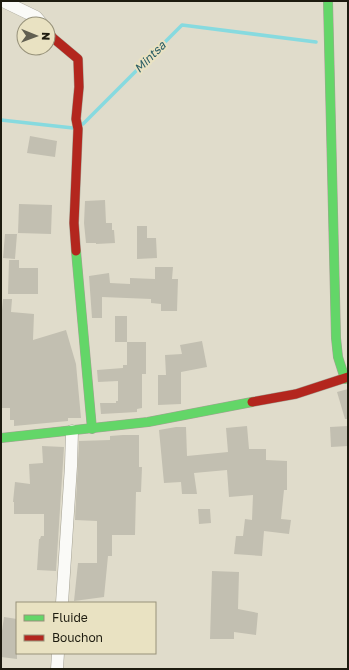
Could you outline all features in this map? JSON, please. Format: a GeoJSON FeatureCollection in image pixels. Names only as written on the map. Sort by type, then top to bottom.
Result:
{"type":"FeatureCollection","features":[{"type":"Feature","properties":{"kind":"street"},"geometry":{"type":"LineString","coordinates":[[3,1],[34,16]]}},
{"type":"Feature","properties":{"kind":"street"},"geometry":{"type":"LineString","coordinates":[[1,438],[148,422],[296,394],[346,378],[338,357],[336,338],[328,1]]}},
{"type":"Feature","properties":{"kind":"street"},"geometry":{"type":"LineString","coordinates":[[56,41],[78,59],[79,86],[76,120],[78,129],[74,223],[92,429]]}},
{"type":"Feature","properties":{"kind":"street"},"geometry":{"type":"LineString","coordinates":[[62,602],[72,431]]}},
{"type":"Feature","properties":{"kind":"street"},"geometry":{"type":"LineString","coordinates":[[57,669],[58,654]]}},
{"type":"Feature","properties":{"kind":"building"},"geometry":{"type":"Polygon","coordinates":[[[30,136],[57,141],[55,157],[27,153],[30,136]]]}},
{"type":"Feature","properties":{"kind":"building"},"geometry":{"type":"Polygon","coordinates":[[[105,200],[106,223],[112,223],[115,243],[86,243],[84,223],[85,201],[105,200]]]}},
{"type":"Feature","properties":{"kind":"building"},"geometry":{"type":"Polygon","coordinates":[[[19,204],[52,205],[51,234],[18,233],[19,204]]]}},
{"type":"Feature","properties":{"kind":"building"},"geometry":{"type":"Polygon","coordinates":[[[137,226],[147,226],[147,238],[156,238],[157,258],[137,259],[137,226]]]}},
{"type":"Feature","properties":{"kind":"building"},"geometry":{"type":"Polygon","coordinates":[[[5,234],[17,234],[15,259],[3,258],[5,234]]]}},
{"type":"Feature","properties":{"kind":"building"},"geometry":{"type":"Polygon","coordinates":[[[9,260],[19,260],[19,268],[38,268],[38,294],[8,294],[9,260]]]}},
{"type":"Feature","properties":{"kind":"building"},"geometry":{"type":"Polygon","coordinates":[[[155,267],[173,267],[172,279],[178,279],[177,311],[161,311],[161,304],[151,303],[151,299],[102,297],[102,318],[92,318],[89,276],[109,273],[110,283],[130,284],[130,278],[155,279],[155,267]]]}},
{"type":"Feature","properties":{"kind":"building"},"geometry":{"type":"Polygon","coordinates":[[[3,299],[12,299],[11,312],[34,314],[33,340],[66,330],[76,364],[81,418],[68,418],[68,421],[14,426],[14,420],[10,420],[10,408],[1,408],[1,310],[3,299]]]}},
{"type":"Feature","properties":{"kind":"building"},"geometry":{"type":"Polygon","coordinates":[[[115,316],[127,316],[127,342],[115,342],[115,316]]]}},
{"type":"Feature","properties":{"kind":"building"},"geometry":{"type":"Polygon","coordinates":[[[202,341],[207,367],[181,372],[181,404],[158,405],[158,375],[166,375],[165,355],[182,354],[180,345],[202,341]]]}},
{"type":"Feature","properties":{"kind":"building"},"geometry":{"type":"Polygon","coordinates":[[[127,342],[146,342],[146,374],[142,374],[142,408],[137,409],[137,412],[101,414],[100,403],[116,403],[116,401],[118,401],[118,381],[98,382],[97,370],[123,368],[123,365],[127,365],[127,342]]]}},
{"type":"Feature","properties":{"kind":"building"},"geometry":{"type":"Polygon","coordinates":[[[348,389],[348,419],[345,419],[337,392],[348,389]]]}},
{"type":"Feature","properties":{"kind":"building"},"geometry":{"type":"Polygon","coordinates":[[[247,426],[249,449],[266,449],[266,460],[287,461],[287,490],[284,490],[281,519],[291,520],[289,534],[264,531],[262,556],[234,554],[236,536],[243,536],[245,519],[252,520],[253,495],[229,497],[227,470],[194,473],[197,494],[182,494],[181,482],[164,483],[159,430],[186,427],[187,456],[228,452],[226,428],[247,426]]]}},
{"type":"Feature","properties":{"kind":"building"},"geometry":{"type":"Polygon","coordinates":[[[348,426],[348,446],[331,447],[330,427],[348,426]]]}},
{"type":"Feature","properties":{"kind":"building"},"geometry":{"type":"Polygon","coordinates":[[[139,435],[139,467],[142,467],[141,492],[136,492],[135,535],[112,535],[112,556],[108,556],[104,597],[74,601],[78,563],[97,563],[97,521],[75,520],[79,441],[110,440],[110,436],[139,435]]]}},
{"type":"Feature","properties":{"kind":"building"},"geometry":{"type":"Polygon","coordinates":[[[42,446],[64,447],[56,571],[37,570],[39,539],[41,536],[44,536],[44,514],[14,514],[13,502],[15,482],[30,484],[29,464],[43,463],[42,446]]]}},
{"type":"Feature","properties":{"kind":"building"},"geometry":{"type":"Polygon","coordinates":[[[198,509],[210,509],[211,523],[199,524],[198,509]]]}},
{"type":"Feature","properties":{"kind":"building"},"geometry":{"type":"Polygon","coordinates":[[[212,571],[239,572],[238,609],[258,613],[256,635],[234,632],[234,639],[210,639],[212,571]]]}},
{"type":"Feature","properties":{"kind":"building"},"geometry":{"type":"Polygon","coordinates":[[[4,617],[16,619],[17,659],[1,657],[1,638],[4,617]]]}},
{"type":"Feature","properties":{"kind":"waterway","name":"Mintsa"},"geometry":{"type":"LineString","coordinates":[[83,124],[182,25],[316,42]]}},
{"type":"Feature","properties":{"kind":"waterway","name":"Mintsa"},"geometry":{"type":"LineString","coordinates":[[1,120],[73,128]]}},
{"type":"Feature","properties":{"kind":"traffic: fast"},"geometry":{"type":"LineString","coordinates":[[328,1],[336,338],[338,357],[345,379]]}},
{"type":"Feature","properties":{"kind":"traffic: fast"},"geometry":{"type":"LineString","coordinates":[[76,251],[92,429]]}},
{"type":"Feature","properties":{"kind":"traffic: fast"},"geometry":{"type":"LineString","coordinates":[[1,438],[148,422],[252,402]]}},
{"type":"Feature","properties":{"kind":"traffic: jam"},"geometry":{"type":"LineString","coordinates":[[56,41],[78,59],[79,87],[76,119],[78,129],[74,223],[76,251]]}},
{"type":"Feature","properties":{"kind":"traffic: jam"},"geometry":{"type":"LineString","coordinates":[[252,402],[296,394],[348,377]]}}]}
